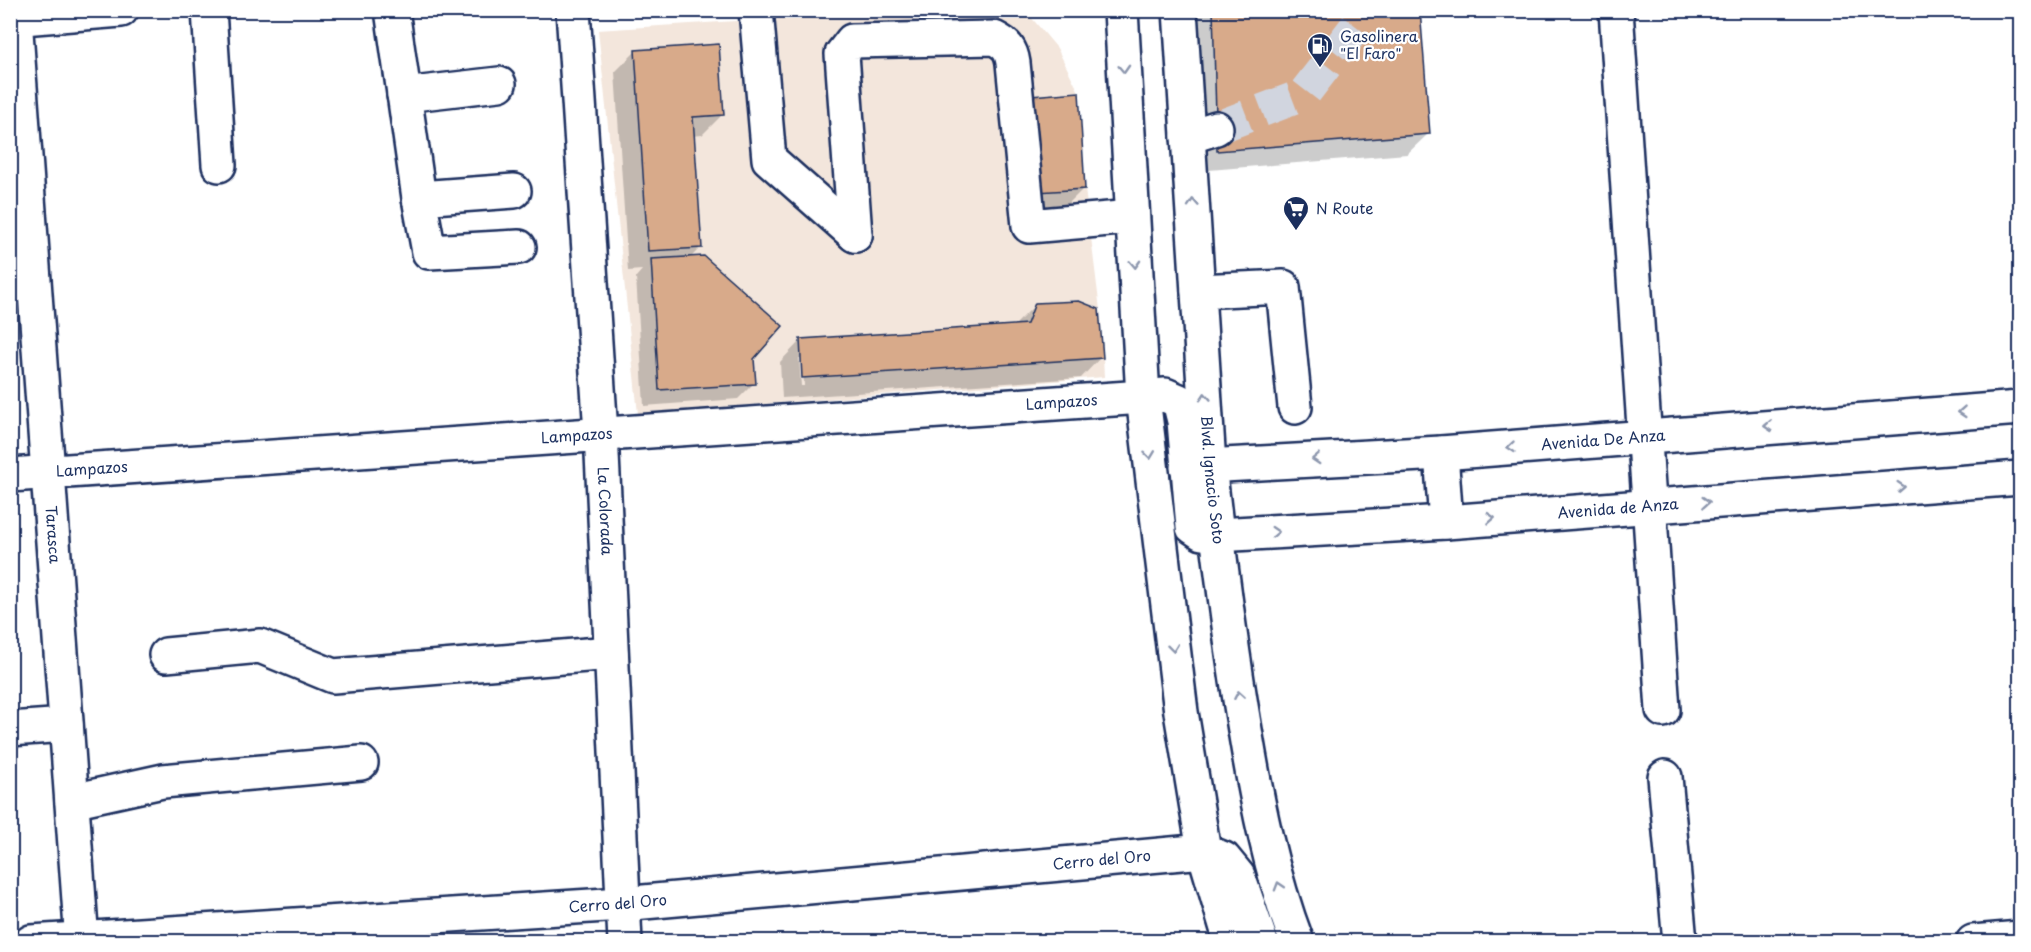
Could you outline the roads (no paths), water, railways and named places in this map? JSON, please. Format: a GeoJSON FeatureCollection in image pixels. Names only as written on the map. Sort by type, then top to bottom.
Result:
{"type":"FeatureCollection","features":[{"type":"Feature","properties":{"kind":"street"},"geometry":{"type":"LineString","coordinates":[[13,19],[121,10]]}},
{"type":"Feature","properties":{"kind":"street"},"geometry":{"type":"LineString","coordinates":[[209,10],[219,165]]}},
{"type":"Feature","properties":{"kind":"street"},"geometry":{"type":"LineString","coordinates":[[392,10],[418,198],[429,252],[519,247]]}},
{"type":"Feature","properties":{"kind":"street","name":"La Colorada"},"geometry":{"type":"LineString","coordinates":[[573,10],[601,433],[625,942]]}},
{"type":"Feature","properties":{"kind":"street"},"geometry":{"type":"LineString","coordinates":[[756,10],[769,159],[855,235],[842,54],[852,41],[994,38],[1004,43],[1011,51],[1013,63],[1029,226],[1132,217]]}},
{"type":"Feature","properties":{"kind":"street"},"geometry":{"type":"LineString","coordinates":[[1121,10],[1143,397],[1180,712],[1204,851],[1231,942]]}},
{"type":"Feature","properties":{"kind":"street","name":"Blvd. Ignacio Soto"},"geometry":{"type":"LineString","coordinates":[[1180,10],[1202,133],[1198,291],[1198,466],[1217,535],[1232,656],[1270,857],[1297,942]]}},
{"type":"Feature","properties":{"kind":"street"},"geometry":{"type":"LineString","coordinates":[[1616,10],[1647,435],[1663,710]]}},
{"type":"Feature","properties":{"kind":"street","name":"Tarasca"},"geometry":{"type":"LineString","coordinates":[[13,19],[82,939]]}},
{"type":"Feature","properties":{"kind":"street"},"geometry":{"type":"LineString","coordinates":[[404,95],[499,84]]}},
{"type":"Feature","properties":{"kind":"street"},"geometry":{"type":"LineString","coordinates":[[418,198],[514,191]]}},
{"type":"Feature","properties":{"kind":"street"},"geometry":{"type":"LineString","coordinates":[[1198,291],[1284,287],[1295,407]]}},
{"type":"Feature","properties":{"kind":"street","name":"Lampazos"},"geometry":{"type":"LineString","coordinates":[[10,476],[1166,395],[1179,401],[1198,466]]}},
{"type":"Feature","properties":{"kind":"street","name":"Avenida De Anza"},"geometry":{"type":"LineString","coordinates":[[1198,466],[1441,453],[1647,435],[2020,408]]}},
{"type":"Feature","properties":{"kind":"street"},"geometry":{"type":"LineString","coordinates":[[1441,453],[1446,522]]}},
{"type":"Feature","properties":{"kind":"street","name":"Avenida de Anza"},"geometry":{"type":"LineString","coordinates":[[1217,535],[1446,522],[2020,478]]}},
{"type":"Feature","properties":{"kind":"street"},"geometry":{"type":"LineString","coordinates":[[166,655],[260,646],[333,676],[611,653]]}},
{"type":"Feature","properties":{"kind":"street"},"geometry":{"type":"LineString","coordinates":[[10,729],[66,725]]}},
{"type":"Feature","properties":{"kind":"street"},"geometry":{"type":"LineString","coordinates":[[72,801],[163,781],[361,764]]}},
{"type":"Feature","properties":{"kind":"street"},"geometry":{"type":"LineString","coordinates":[[1665,777],[1680,942]]}},
{"type":"Feature","properties":{"kind":"street"},"geometry":{"type":"LineString","coordinates":[[1204,851],[1224,859],[1238,876],[1261,942]]}},
{"type":"Feature","properties":{"kind":"street","name":"Cerro del Oro"},"geometry":{"type":"LineString","coordinates":[[30,942],[622,904],[1204,851]]}},
{"type":"Feature","properties":{"kind":"street"},"geometry":{"type":"LineString","coordinates":[[1973,942],[2020,938]]}},
{"type":"Feature","properties":{"kind":"tunnel"},"geometry":{"type":"LineString","coordinates":[[1216,128],[1303,95],[1361,20],[1364,10]]}},
{"type":"Feature","properties":{"kind":"place","name":"Gasolinera \"El Faro\""},"geometry":{"type":"Point","coordinates":[1320,69]}},
{"type":"Feature","properties":{"kind":"place","name":"N Route"},"geometry":{"type":"Point","coordinates":[1296,232]}}]}
